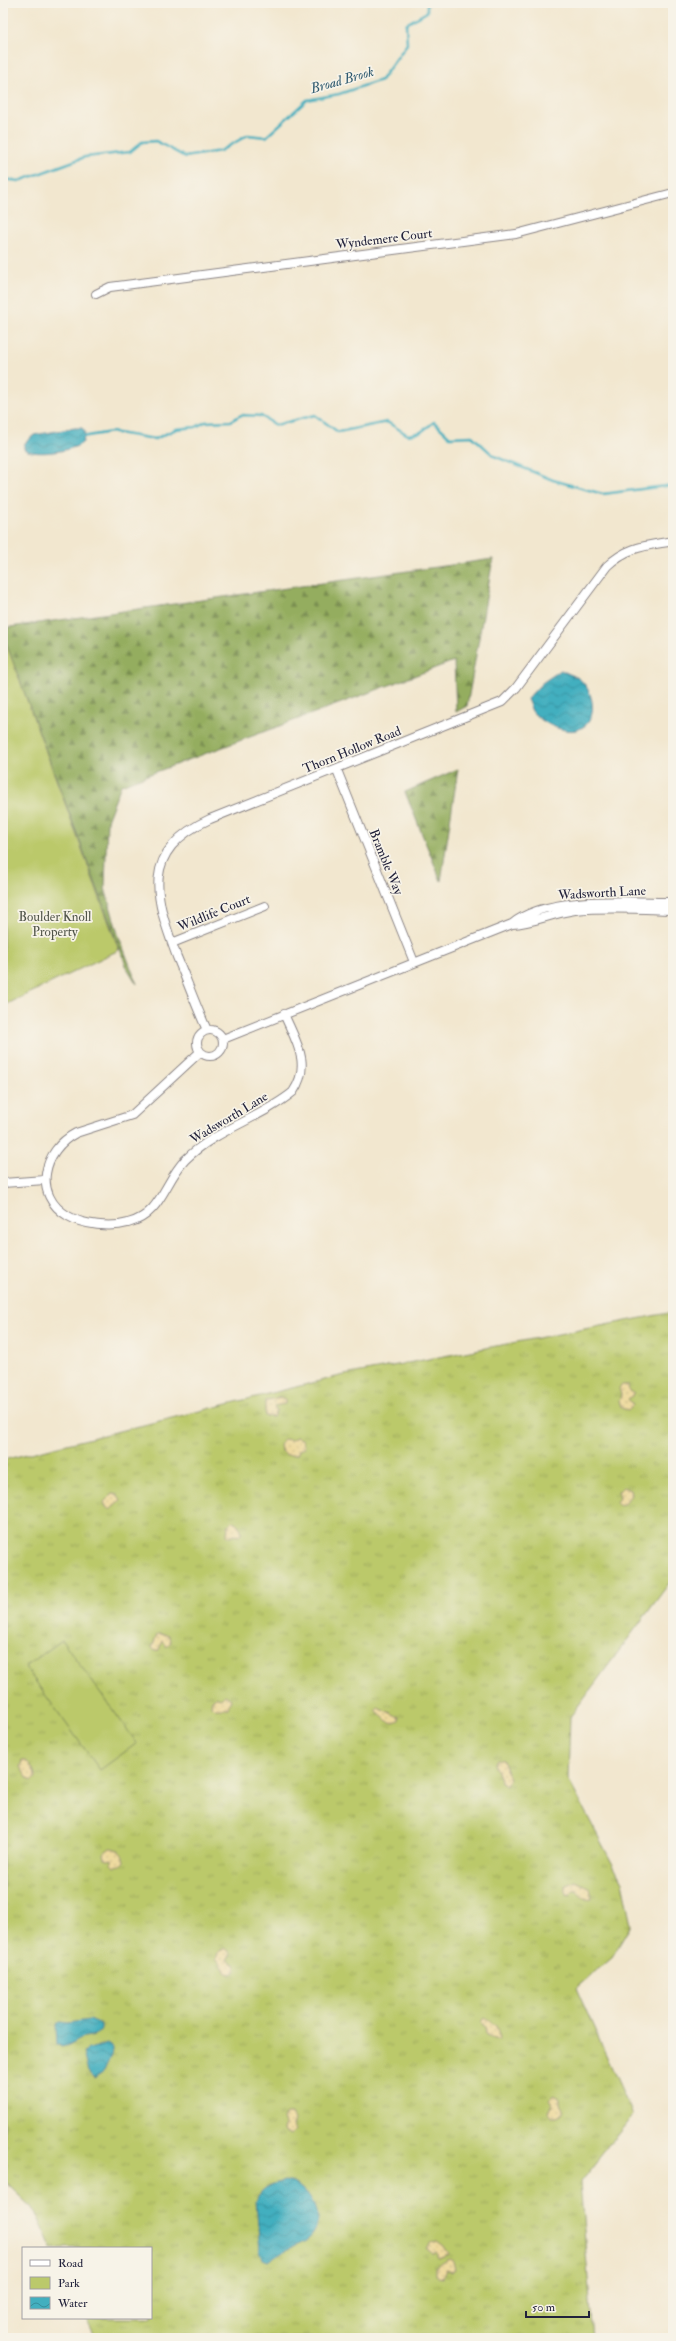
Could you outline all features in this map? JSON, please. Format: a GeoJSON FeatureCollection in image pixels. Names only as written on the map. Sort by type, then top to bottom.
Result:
{"type":"FeatureCollection","features":[{"type":"Feature","properties":{"kind":"street","name":"Wyndemere Court"},"geometry":{"type":"LineString","coordinates":[[96,294],[110,287],[516,234],[673,193]]}},
{"type":"Feature","properties":{"kind":"street","name":"Thorn Hollow Road"},"geometry":{"type":"LineString","coordinates":[[207,1030],[163,919],[157,884],[166,856],[181,836],[195,826],[210,819],[337,770],[502,702],[516,688],[607,566],[624,552],[635,548],[673,541]]}},
{"type":"Feature","properties":{"kind":"street","name":"Bramble Way"},"geometry":{"type":"LineString","coordinates":[[337,770],[414,962]]}},
{"type":"Feature","properties":{"kind":"street","name":"Wadsworth Lane"},"geometry":{"type":"LineString","coordinates":[[512,924],[520,917],[572,903],[673,902]]}},
{"type":"Feature","properties":{"kind":"street","name":"Wildlife Court"},"geometry":{"type":"LineString","coordinates":[[172,943],[264,906]]}},
{"type":"Feature","properties":{"kind":"street","name":"Wadsworth Lane"},"geometry":{"type":"LineString","coordinates":[[223,1039],[512,924],[524,923],[552,914],[575,910],[673,910]]}},
{"type":"Feature","properties":{"kind":"street","name":"Wadsworth Lane"},"geometry":{"type":"LineString","coordinates":[[45,1180],[48,1191],[59,1208],[77,1220],[117,1225],[133,1222],[145,1216],[160,1200],[182,1164],[197,1149],[285,1098],[298,1084],[303,1071],[303,1063],[284,1014]]}},
{"type":"Feature","properties":{"kind":"street"},"geometry":{"type":"LineString","coordinates":[[207,1030],[218,1032],[223,1039],[222,1050],[215,1055],[207,1056],[200,1052],[197,1040],[202,1033],[207,1030]]}},
{"type":"Feature","properties":{"kind":"street"},"geometry":{"type":"LineString","coordinates":[[3,1183],[45,1180],[54,1151],[64,1140],[76,1133],[132,1115],[200,1052]]}},
{"type":"Feature","properties":{"kind":"green space"},"geometry":{"type":"Polygon","coordinates":[[[493,559],[467,706],[456,712],[454,661],[121,785],[107,821],[105,888],[118,934],[137,984],[127,968],[3,635],[3,628],[493,559]]]}},
{"type":"Feature","properties":{"kind":"green space","name":"Boulder Knoll Property"},"geometry":{"type":"Polygon","coordinates":[[[3,635],[119,950],[3,1006],[3,635]]]}},
{"type":"Feature","properties":{"kind":"green space"},"geometry":{"type":"Polygon","coordinates":[[[458,769],[441,881],[405,792],[458,769]]]}},
{"type":"Feature","properties":{"kind":"green space"},"geometry":{"type":"Polygon","coordinates":[[[673,1312],[673,1578],[570,1717],[568,1779],[622,1882],[631,1925],[612,1957],[576,1988],[633,2115],[580,2182],[593,2338],[96,2338],[86,2319],[152,2319],[152,2247],[52,2247],[35,2211],[3,2180],[3,1460],[340,1376],[673,1312]]]}},
{"type":"Feature","properties":{"kind":"green space"},"geometry":{"type":"Polygon","coordinates":[[[62,1640],[137,1743],[100,1770],[25,1667],[62,1640]]]}},
{"type":"Feature","properties":{"kind":"sand"},"geometry":{"type":"Polygon","coordinates":[[[622,1385],[628,1385],[629,1391],[634,1394],[628,1399],[633,1405],[628,1410],[621,1408],[619,1401],[621,1395],[619,1388],[622,1385]]]}},
{"type":"Feature","properties":{"kind":"sand"},"geometry":{"type":"Polygon","coordinates":[[[279,1397],[285,1399],[285,1404],[274,1406],[276,1411],[273,1417],[265,1416],[265,1401],[279,1397]]]}},
{"type":"Feature","properties":{"kind":"sand"},"geometry":{"type":"Polygon","coordinates":[[[296,1437],[302,1439],[305,1447],[299,1450],[297,1455],[286,1455],[281,1450],[280,1445],[284,1439],[291,1440],[296,1437]]]}},
{"type":"Feature","properties":{"kind":"sand"},"geometry":{"type":"Polygon","coordinates":[[[623,1487],[630,1490],[631,1495],[624,1504],[618,1505],[616,1502],[620,1497],[618,1492],[623,1487]]]}},
{"type":"Feature","properties":{"kind":"sand"},"geometry":{"type":"Polygon","coordinates":[[[112,1494],[118,1495],[121,1500],[110,1510],[106,1507],[104,1502],[112,1494]]]}},
{"type":"Feature","properties":{"kind":"sand"},"geometry":{"type":"Polygon","coordinates":[[[232,1521],[241,1529],[242,1533],[239,1536],[234,1535],[230,1537],[227,1535],[228,1526],[232,1521]]]}},
{"type":"Feature","properties":{"kind":"sand"},"geometry":{"type":"Polygon","coordinates":[[[157,1634],[168,1635],[171,1642],[167,1647],[162,1641],[159,1650],[155,1651],[152,1648],[157,1634]]]}},
{"type":"Feature","properties":{"kind":"sand"},"geometry":{"type":"Polygon","coordinates":[[[225,1695],[231,1699],[228,1708],[214,1708],[211,1705],[212,1699],[215,1697],[221,1699],[225,1695]]]}},
{"type":"Feature","properties":{"kind":"sand"},"geometry":{"type":"Polygon","coordinates":[[[378,1707],[399,1717],[399,1721],[394,1723],[387,1721],[375,1710],[378,1707]]]}},
{"type":"Feature","properties":{"kind":"sand"},"geometry":{"type":"Polygon","coordinates":[[[497,1759],[503,1760],[510,1779],[506,1785],[501,1782],[494,1765],[497,1759]]]}},
{"type":"Feature","properties":{"kind":"sand"},"geometry":{"type":"Polygon","coordinates":[[[22,1761],[28,1762],[35,1774],[35,1778],[32,1781],[28,1779],[20,1767],[22,1761]]]}},
{"type":"Feature","properties":{"kind":"sand"},"geometry":{"type":"Polygon","coordinates":[[[110,1848],[113,1848],[121,1853],[124,1861],[121,1866],[115,1867],[112,1864],[112,1859],[105,1859],[104,1853],[110,1848]]]}},
{"type":"Feature","properties":{"kind":"sand"},"geometry":{"type":"Polygon","coordinates":[[[576,1881],[590,1888],[592,1899],[582,1897],[576,1889],[570,1895],[566,1893],[566,1885],[576,1881]]]}},
{"type":"Feature","properties":{"kind":"sand"},"geometry":{"type":"Polygon","coordinates":[[[225,1948],[231,1953],[227,1960],[236,1965],[236,1971],[232,1974],[227,1973],[216,1958],[218,1952],[225,1948]]]}},
{"type":"Feature","properties":{"kind":"sand"},"geometry":{"type":"Polygon","coordinates":[[[485,2018],[496,2026],[500,2037],[499,2040],[486,2035],[485,2027],[481,2022],[485,2018]]]}},
{"type":"Feature","properties":{"kind":"sand"},"geometry":{"type":"Polygon","coordinates":[[[554,2096],[560,2099],[560,2104],[563,2109],[563,2113],[557,2116],[552,2116],[549,2112],[552,2106],[550,2100],[554,2096]]]}},
{"type":"Feature","properties":{"kind":"sand"},"geometry":{"type":"Polygon","coordinates":[[[286,2114],[291,2114],[294,2120],[292,2125],[295,2130],[291,2135],[284,2131],[285,2124],[283,2119],[286,2114]]]}},
{"type":"Feature","properties":{"kind":"sand"},"geometry":{"type":"Polygon","coordinates":[[[437,2240],[444,2245],[449,2254],[439,2258],[437,2252],[432,2254],[426,2249],[430,2241],[437,2240]]]}},
{"type":"Feature","properties":{"kind":"sand"},"geometry":{"type":"Polygon","coordinates":[[[449,2259],[453,2261],[455,2270],[452,2272],[447,2270],[443,2278],[438,2277],[436,2274],[436,2267],[449,2259]]]}},
{"type":"Feature","properties":{"kind":"water"},"geometry":{"type":"Polygon","coordinates":[[[82,428],[85,432],[83,442],[72,448],[45,453],[36,453],[24,449],[24,444],[34,435],[82,428]]]}},
{"type":"Feature","properties":{"kind":"water"},"geometry":{"type":"Polygon","coordinates":[[[561,670],[578,678],[588,689],[591,697],[592,712],[590,719],[586,725],[579,729],[560,729],[547,723],[532,711],[527,699],[542,683],[561,670]]]}},
{"type":"Feature","properties":{"kind":"water"},"geometry":{"type":"Polygon","coordinates":[[[90,2020],[101,2025],[101,2029],[97,2034],[79,2039],[66,2046],[61,2047],[60,2045],[57,2045],[56,2025],[61,2022],[67,2023],[90,2020]]]}},
{"type":"Feature","properties":{"kind":"water"},"geometry":{"type":"Polygon","coordinates":[[[107,2044],[113,2048],[113,2051],[104,2071],[94,2078],[88,2072],[83,2053],[87,2049],[107,2044]]]}},
{"type":"Feature","properties":{"kind":"water"},"geometry":{"type":"Polygon","coordinates":[[[285,2181],[300,2187],[312,2201],[317,2218],[316,2226],[313,2234],[307,2240],[284,2251],[268,2261],[263,2259],[260,2252],[256,2201],[264,2189],[276,2183],[285,2181]]]}},
{"type":"Feature","properties":{"kind":"waterway","name":"Broad Brook"},"geometry":{"type":"LineString","coordinates":[[3,179],[19,181],[85,157],[130,152],[142,142],[156,141],[185,157],[220,151],[248,135],[266,137],[307,100],[339,94],[381,80],[407,44],[406,24],[427,12],[427,3]]}},
{"type":"Feature","properties":{"kind":"waterway"},"geometry":{"type":"LineString","coordinates":[[82,437],[111,432],[155,439],[176,429],[196,427],[205,422],[231,421],[241,415],[261,416],[276,425],[315,415],[338,432],[387,422],[408,435],[421,432],[434,422],[450,437],[472,436],[494,456],[553,480],[603,494],[673,485]]}}]}
